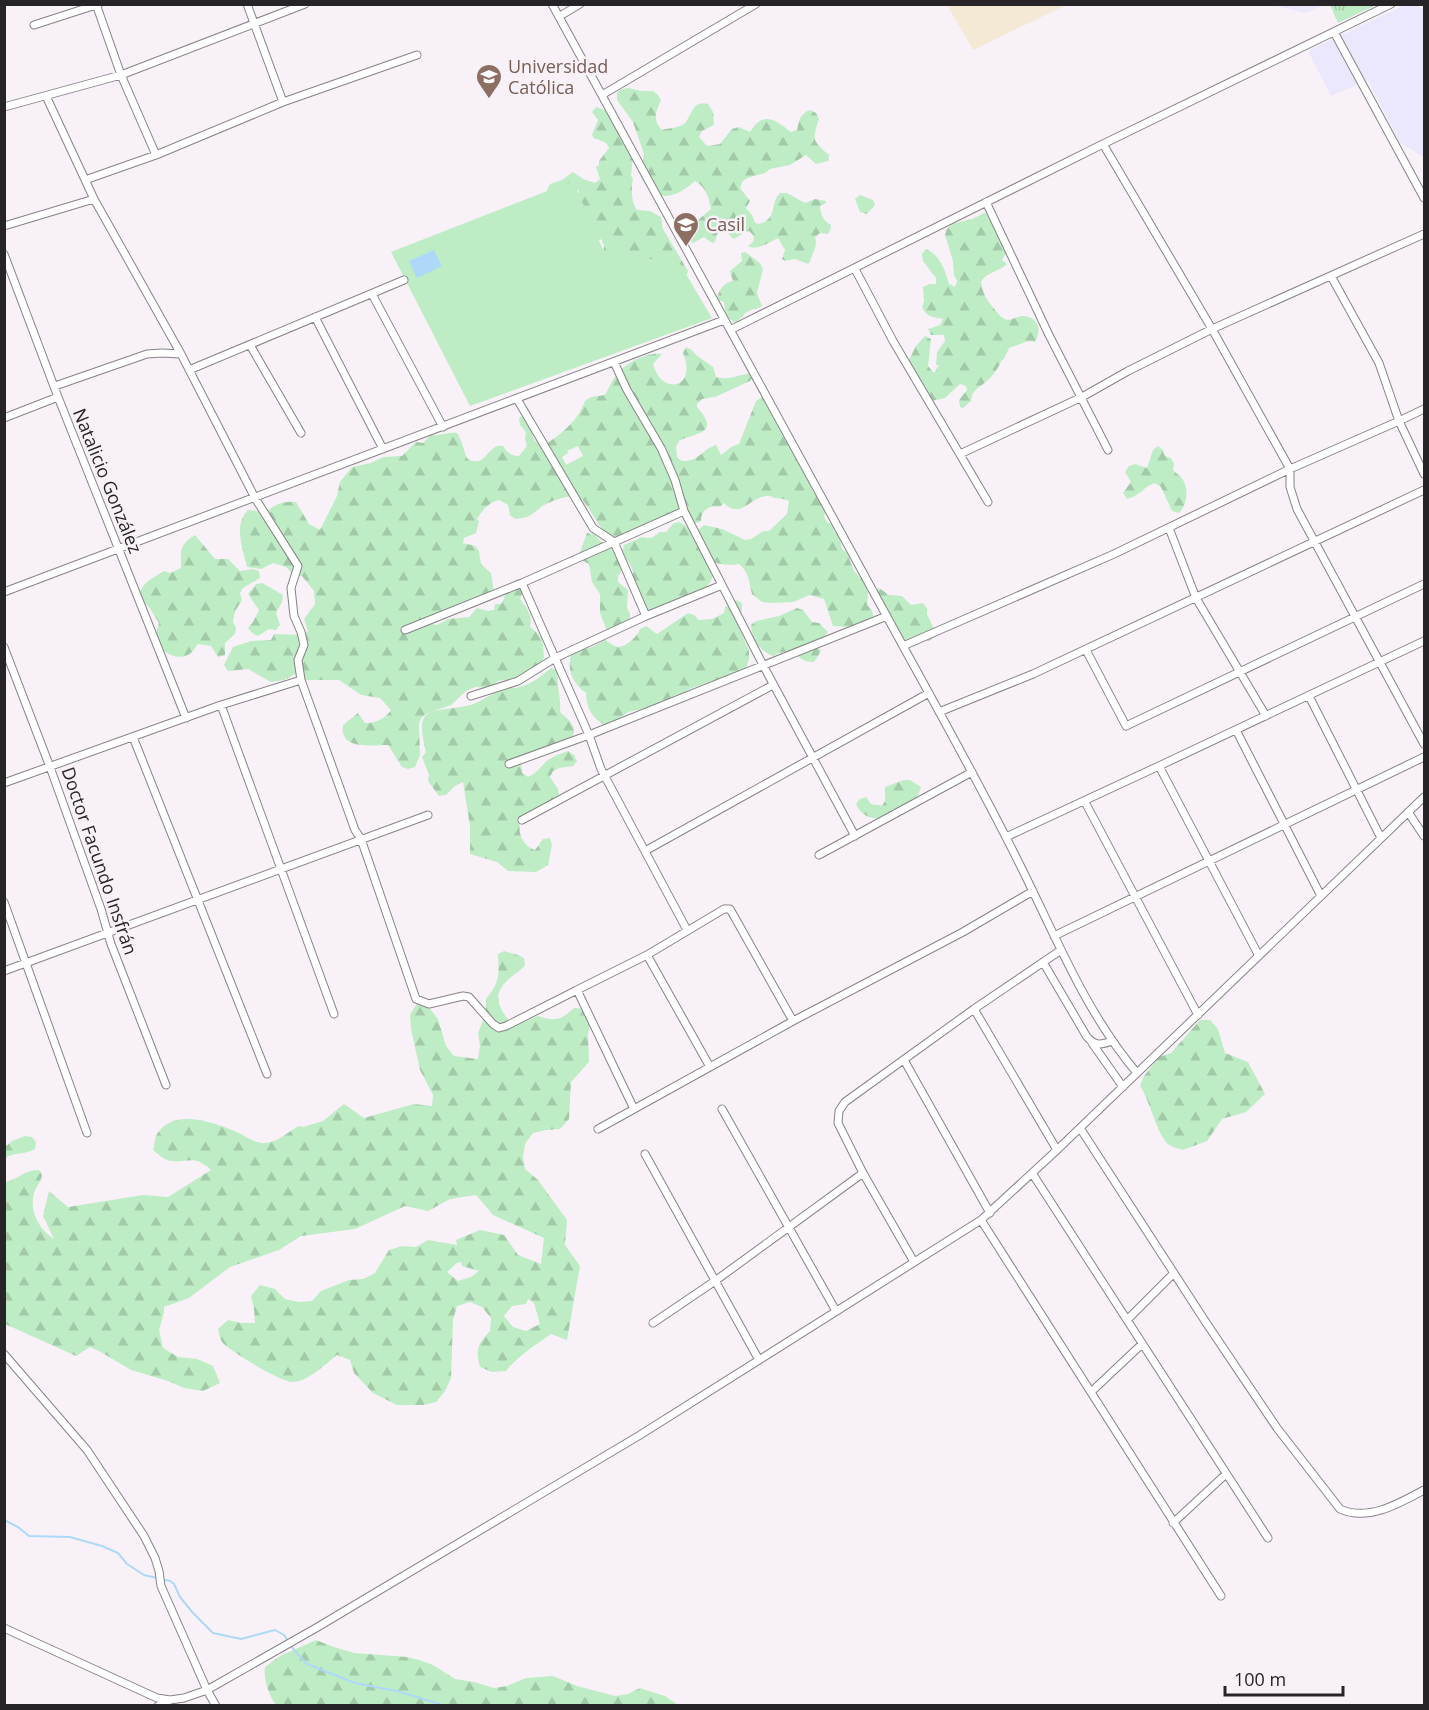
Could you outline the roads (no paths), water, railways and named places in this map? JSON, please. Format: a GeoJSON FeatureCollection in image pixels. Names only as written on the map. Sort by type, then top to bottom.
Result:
{"type":"FeatureCollection","features":[{"type":"Feature","properties":{"kind":"street"},"geometry":{"type":"LineString","coordinates":[[247,4],[283,102]]}},
{"type":"Feature","properties":{"kind":"street"},"geometry":{"type":"LineString","coordinates":[[4,107],[121,75],[305,4]]}},
{"type":"Feature","properties":{"kind":"street"},"geometry":{"type":"LineString","coordinates":[[552,4],[972,772],[1061,950],[1112,1041],[1137,1073]]}},
{"type":"Feature","properties":{"kind":"street"},"geometry":{"type":"LineString","coordinates":[[560,16],[580,4]]}},
{"type":"Feature","properties":{"kind":"street"},"geometry":{"type":"LineString","coordinates":[[602,95],[756,4]]}},
{"type":"Feature","properties":{"kind":"street"},"geometry":{"type":"LineString","coordinates":[[730,330],[1103,144],[1391,4]]}},
{"type":"Feature","properties":{"kind":"street"},"geometry":{"type":"LineString","coordinates":[[34,25],[97,5],[121,75],[156,155]]}},
{"type":"Feature","properties":{"kind":"street"},"geometry":{"type":"LineString","coordinates":[[1334,32],[1425,198]]}},
{"type":"Feature","properties":{"kind":"street"},"geometry":{"type":"LineString","coordinates":[[86,180],[156,155],[283,102],[417,55]]}},
{"type":"Feature","properties":{"kind":"street"},"geometry":{"type":"LineString","coordinates":[[46,96],[94,200],[181,354],[255,498],[298,566],[291,588],[294,616],[301,632],[303,645],[298,660],[301,680],[355,830],[361,839],[417,999],[429,1004],[463,996],[469,997],[493,1024],[499,1028],[506,1026],[647,955],[724,909],[730,909],[793,1021]]}},
{"type":"Feature","properties":{"kind":"street"},"geometry":{"type":"LineString","coordinates":[[1103,144],[1212,329],[1290,469],[1290,487],[1298,509],[1425,744]]}},
{"type":"Feature","properties":{"kind":"street"},"geometry":{"type":"LineString","coordinates":[[4,226],[94,200]]}},
{"type":"Feature","properties":{"kind":"street"},"geometry":{"type":"LineString","coordinates":[[986,202],[1049,335],[1108,450]]}},
{"type":"Feature","properties":{"kind":"street"},"geometry":{"type":"LineString","coordinates":[[960,454],[1082,397],[1212,329],[1425,234]]}},
{"type":"Feature","properties":{"kind":"street","name":"Natalicio González"},"geometry":{"type":"LineString","coordinates":[[4,254],[58,397],[186,718]]}},
{"type":"Feature","properties":{"kind":"street"},"geometry":{"type":"LineString","coordinates":[[855,269],[893,341],[988,502]]}},
{"type":"Feature","properties":{"kind":"street"},"geometry":{"type":"LineString","coordinates":[[1331,276],[1379,363],[1399,421],[1425,474]]}},
{"type":"Feature","properties":{"kind":"street"},"geometry":{"type":"LineString","coordinates":[[189,370],[404,280]]}},
{"type":"Feature","properties":{"kind":"street"},"geometry":{"type":"LineString","coordinates":[[372,294],[443,427]]}},
{"type":"Feature","properties":{"kind":"street"},"geometry":{"type":"LineString","coordinates":[[315,317],[383,449]]}},
{"type":"Feature","properties":{"kind":"street"},"geometry":{"type":"LineString","coordinates":[[4,592],[724,320]]}},
{"type":"Feature","properties":{"kind":"street"},"geometry":{"type":"LineString","coordinates":[[250,345],[301,433]]}},
{"type":"Feature","properties":{"kind":"street"},"geometry":{"type":"LineString","coordinates":[[55,386],[147,354],[181,354]]}},
{"type":"Feature","properties":{"kind":"street"},"geometry":{"type":"LineString","coordinates":[[615,362],[627,390],[661,448],[675,480],[684,511],[773,685],[855,836]]}},
{"type":"Feature","properties":{"kind":"street"},"geometry":{"type":"LineString","coordinates":[[4,418],[58,397]]}},
{"type":"Feature","properties":{"kind":"street"},"geometry":{"type":"LineString","coordinates":[[517,399],[593,528],[614,542],[646,616]]}},
{"type":"Feature","properties":{"kind":"street"},"geometry":{"type":"LineString","coordinates":[[903,646],[1114,554],[1290,469],[1425,408]]}},
{"type":"Feature","properties":{"kind":"street"},"geometry":{"type":"LineString","coordinates":[[939,712],[1086,650],[1425,490]]}},
{"type":"Feature","properties":{"kind":"street"},"geometry":{"type":"LineString","coordinates":[[405,630],[522,583],[684,511]]}},
{"type":"Feature","properties":{"kind":"street"},"geometry":{"type":"LineString","coordinates":[[1169,528],[1196,598],[1266,716]]}},
{"type":"Feature","properties":{"kind":"street"},"geometry":{"type":"LineString","coordinates":[[522,583],[589,735],[604,775],[687,930]]}},
{"type":"Feature","properties":{"kind":"street"},"geometry":{"type":"LineString","coordinates":[[1086,650],[1126,726],[1425,584]]}},
{"type":"Feature","properties":{"kind":"street"},"geometry":{"type":"LineString","coordinates":[[471,696],[518,681],[555,658],[646,616],[722,585]]}},
{"type":"Feature","properties":{"kind":"street"},"geometry":{"type":"LineString","coordinates":[[509,764],[589,735],[887,616]]}},
{"type":"Feature","properties":{"kind":"street"},"geometry":{"type":"LineString","coordinates":[[1006,837],[1425,641]]}},
{"type":"Feature","properties":{"kind":"street","name":"Doctor Facundo Insfrán"},"geometry":{"type":"LineString","coordinates":[[4,647],[101,909],[111,945],[166,1085]]}},
{"type":"Feature","properties":{"kind":"street"},"geometry":{"type":"LineString","coordinates":[[4,783],[221,705],[301,680]]}},
{"type":"Feature","properties":{"kind":"street"},"geometry":{"type":"LineString","coordinates":[[522,820],[773,685]]}},
{"type":"Feature","properties":{"kind":"street"},"geometry":{"type":"LineString","coordinates":[[645,851],[929,693]]}},
{"type":"Feature","properties":{"kind":"street"},"geometry":{"type":"LineString","coordinates":[[1309,696],[1380,838]]}},
{"type":"Feature","properties":{"kind":"street"},"geometry":{"type":"LineString","coordinates":[[221,705],[334,1014]]}},
{"type":"Feature","properties":{"kind":"street"},"geometry":{"type":"LineString","coordinates":[[1236,730],[1321,896]]}},
{"type":"Feature","properties":{"kind":"street"},"geometry":{"type":"LineString","coordinates":[[133,737],[267,1074]]}},
{"type":"Feature","properties":{"kind":"street"},"geometry":{"type":"LineString","coordinates":[[1054,936],[1425,757]]}},
{"type":"Feature","properties":{"kind":"street"},"geometry":{"type":"LineString","coordinates":[[1159,766],[1259,956]]}},
{"type":"Feature","properties":{"kind":"street"},"geometry":{"type":"LineString","coordinates":[[819,855],[972,772]]}},
{"type":"Feature","properties":{"kind":"street"},"geometry":{"type":"LineString","coordinates":[[4,1628],[157,1698],[170,1700],[207,1690],[285,1646],[640,1435],[981,1220],[1425,797]]}},
{"type":"Feature","properties":{"kind":"street"},"geometry":{"type":"LineString","coordinates":[[1085,802],[1198,1014]]}},
{"type":"Feature","properties":{"kind":"street"},"geometry":{"type":"LineString","coordinates":[[1408,812],[1425,836]]}},
{"type":"Feature","properties":{"kind":"street"},"geometry":{"type":"LineString","coordinates":[[4,971],[428,815]]}},
{"type":"Feature","properties":{"kind":"street"},"geometry":{"type":"LineString","coordinates":[[598,1129],[793,1021],[963,932],[1033,891]]}},
{"type":"Feature","properties":{"kind":"street"},"geometry":{"type":"LineString","coordinates":[[4,902],[87,1133]]}},
{"type":"Feature","properties":{"kind":"street"},"geometry":{"type":"LineString","coordinates":[[914,1262],[863,1173],[838,1123],[838,1111],[845,1102],[974,1009],[1061,950]]}},
{"type":"Feature","properties":{"kind":"street"},"geometry":{"type":"LineString","coordinates":[[647,955],[710,1067]]}},
{"type":"Feature","properties":{"kind":"street"},"geometry":{"type":"LineString","coordinates":[[1043,962],[1087,1037],[1123,1086]]}},
{"type":"Feature","properties":{"kind":"street"},"geometry":{"type":"LineString","coordinates":[[577,990],[634,1109]]}},
{"type":"Feature","properties":{"kind":"street"},"geometry":{"type":"LineString","coordinates":[[974,1009],[1057,1150]]}},
{"type":"Feature","properties":{"kind":"street"},"geometry":{"type":"LineString","coordinates":[[1092,1043],[1102,1045],[1112,1041]]}},
{"type":"Feature","properties":{"kind":"street"},"geometry":{"type":"LineString","coordinates":[[904,1060],[990,1213]]}},
{"type":"Feature","properties":{"kind":"street"},"geometry":{"type":"LineString","coordinates":[[722,1109],[836,1311]]}},
{"type":"Feature","properties":{"kind":"street"},"geometry":{"type":"LineString","coordinates":[[1080,1128],[1277,1428],[1340,1509],[1351,1513],[1367,1513],[1386,1509],[1425,1490]]}},
{"type":"Feature","properties":{"kind":"street"},"geometry":{"type":"LineString","coordinates":[[645,1154],[759,1360]]}},
{"type":"Feature","properties":{"kind":"street"},"geometry":{"type":"LineString","coordinates":[[653,1323],[715,1281],[863,1173]]}},
{"type":"Feature","properties":{"kind":"street"},"geometry":{"type":"LineString","coordinates":[[1032,1173],[1268,1538]]}},
{"type":"Feature","properties":{"kind":"street"},"geometry":{"type":"LineString","coordinates":[[981,1220],[1221,1596]]}},
{"type":"Feature","properties":{"kind":"street"},"geometry":{"type":"LineString","coordinates":[[1127,1320],[1174,1273]]}},
{"type":"Feature","properties":{"kind":"street"},"geometry":{"type":"LineString","coordinates":[[1090,1392],[1142,1344]]}},
{"type":"Feature","properties":{"kind":"street"},"geometry":{"type":"LineString","coordinates":[[4,1354],[87,1450],[144,1536],[159,1571],[161,1586],[216,1706]]}},
{"type":"Feature","properties":{"kind":"street"},"geometry":{"type":"LineString","coordinates":[[1173,1522],[1226,1474]]}},
{"type":"Feature","properties":{"kind":"street"},"geometry":{"type":"LineString","coordinates":[[159,1706],[170,1700]]}},
{"type":"Feature","properties":{"kind":"water"},"geometry":{"type":"Polygon","coordinates":[[[434,250],[442,266],[417,278],[409,261],[434,250]]]}},
{"type":"Feature","properties":{"kind":"waterway"},"geometry":{"type":"LineString","coordinates":[[4,1520],[29,1536],[70,1537],[102,1546],[118,1553],[127,1564],[144,1575],[170,1581],[193,1613],[213,1633],[241,1639],[275,1630],[284,1635],[307,1664],[355,1683],[397,1691],[446,1706]]}},
{"type":"Feature","properties":{"kind":"place","name":"Universidad Católica"},"geometry":{"type":"Point","coordinates":[489,100]}},
{"type":"Feature","properties":{"kind":"place","name":"Casil"},"geometry":{"type":"Point","coordinates":[686,248]}}]}
